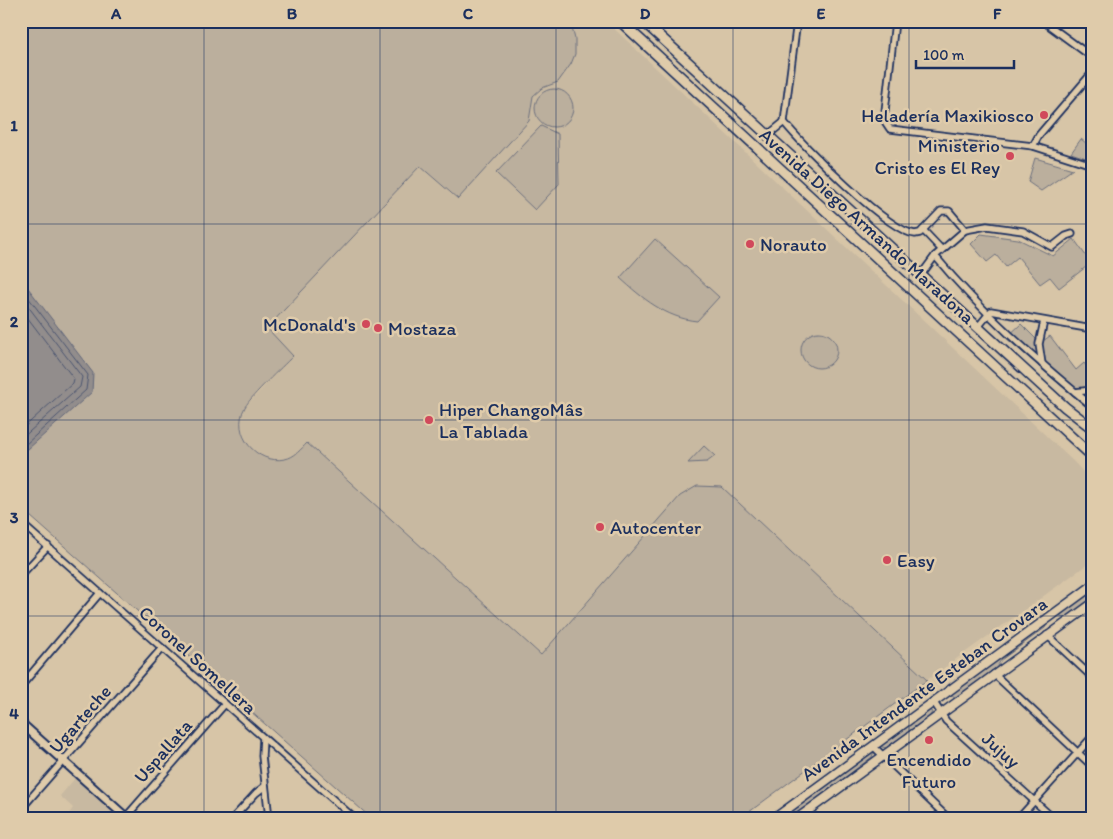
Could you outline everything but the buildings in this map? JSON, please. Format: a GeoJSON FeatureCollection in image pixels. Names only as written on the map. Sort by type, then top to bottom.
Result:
{"type":"FeatureCollection","features":[{"type":"Feature","properties":{"kind":"main road","name":"Avenida Diego Armando Maradona"},"geometry":{"type":"LineString","coordinates":[[620,21],[1092,456]]}},
{"type":"Feature","properties":{"kind":"main road","name":"Avenida Diego Armando Maradona"},"geometry":{"type":"LineString","coordinates":[[643,21],[1065,407],[1092,428]]}},
{"type":"Feature","properties":{"kind":"main road","name":"Avenida Intendente Esteban Crovara"},"geometry":{"type":"LineString","coordinates":[[774,818],[1092,586]]}},
{"type":"Feature","properties":{"kind":"main road","name":"Avenida Intendente Esteban Crovara"},"geometry":{"type":"LineString","coordinates":[[803,816],[881,756],[1092,604]]}},
{"type":"Feature","properties":{"kind":"street"},"geometry":{"type":"LineString","coordinates":[[768,135],[784,122],[797,21]]}},
{"type":"Feature","properties":{"kind":"street"},"geometry":{"type":"LineString","coordinates":[[895,21],[884,120],[890,129],[1033,146],[1092,165]]}},
{"type":"Feature","properties":{"kind":"street"},"geometry":{"type":"LineString","coordinates":[[1043,21],[1092,57]]}},
{"type":"Feature","properties":{"kind":"street"},"geometry":{"type":"LineString","coordinates":[[1033,146],[1039,135],[1092,73]]}},
{"type":"Feature","properties":{"kind":"street"},"geometry":{"type":"LineString","coordinates":[[784,122],[884,219],[910,234],[920,233],[941,211],[946,210],[965,230]]}},
{"type":"Feature","properties":{"kind":"street"},"geometry":{"type":"LineString","coordinates":[[921,275],[941,249],[965,230],[987,226],[1023,231],[1052,246],[1072,234]]}},
{"type":"Feature","properties":{"kind":"street"},"geometry":{"type":"LineString","coordinates":[[923,230],[941,249]]}},
{"type":"Feature","properties":{"kind":"street"},"geometry":{"type":"LineString","coordinates":[[935,256],[965,292],[988,313],[1010,338],[1092,406]]}},
{"type":"Feature","properties":{"kind":"street"},"geometry":{"type":"LineString","coordinates":[[978,327],[988,313],[995,312],[1092,329]]}},
{"type":"Feature","properties":{"kind":"street"},"geometry":{"type":"LineString","coordinates":[[1042,364],[1039,344],[1044,321]]}},
{"type":"Feature","properties":{"kind":"street"},"geometry":{"type":"LineString","coordinates":[[1075,392],[1092,390]]}},
{"type":"Feature","properties":{"kind":"street","name":"Coronel Somellera"},"geometry":{"type":"LineString","coordinates":[[21,523],[354,818]]}},
{"type":"Feature","properties":{"kind":"street"},"geometry":{"type":"LineString","coordinates":[[21,576],[48,546]]}},
{"type":"Feature","properties":{"kind":"street"},"geometry":{"type":"LineString","coordinates":[[21,686],[100,593]]}},
{"type":"Feature","properties":{"kind":"street"},"geometry":{"type":"LineString","coordinates":[[1047,636],[1092,677]]}},
{"type":"Feature","properties":{"kind":"street","name":"Ugarteche"},"geometry":{"type":"LineString","coordinates":[[21,809],[162,648]]}},
{"type":"Feature","properties":{"kind":"street"},"geometry":{"type":"LineString","coordinates":[[994,674],[1092,766]]}},
{"type":"Feature","properties":{"kind":"street","name":"Jujuy"},"geometry":{"type":"LineString","coordinates":[[933,701],[940,713],[1054,818]]}},
{"type":"Feature","properties":{"kind":"street","name":"Uspallata"},"geometry":{"type":"LineString","coordinates":[[126,817],[225,704]]}},
{"type":"Feature","properties":{"kind":"street"},"geometry":{"type":"LineString","coordinates":[[21,722],[126,817]]}},
{"type":"Feature","properties":{"kind":"street"},"geometry":{"type":"LineString","coordinates":[[1019,818],[1092,737]]}},
{"type":"Feature","properties":{"kind":"street"},"geometry":{"type":"LineString","coordinates":[[262,738],[262,756],[269,818]]}},
{"type":"Feature","properties":{"kind":"street"},"geometry":{"type":"LineString","coordinates":[[873,746],[881,756],[948,818]]}},
{"type":"Feature","properties":{"kind":"street"},"geometry":{"type":"LineString","coordinates":[[233,818],[265,786]]}},
{"type":"Feature","properties":{"kind":"street"},"geometry":{"type":"LineString","coordinates":[[342,818],[348,812]]}},
{"type":"Feature","properties":{"kind":"shaded area"},"geometry":{"type":"Polygon","coordinates":[[[21,21],[570,21],[575,39],[575,54],[571,64],[558,82],[542,88],[533,96],[529,121],[458,199],[420,166],[267,328],[293,356],[245,407],[241,417],[244,437],[256,452],[275,460],[285,459],[298,453],[307,443],[541,655],[680,496],[697,486],[722,487],[927,680],[741,818],[371,818],[21,508],[21,21]]]}},
{"type":"Feature","properties":{"kind":"shaded area"},"geometry":{"type":"Polygon","coordinates":[[[570,21],[606,21],[1076,464],[1092,482],[1092,561],[927,680],[722,488],[680,496],[541,655],[307,443],[296,454],[286,459],[272,460],[259,455],[245,442],[240,423],[245,407],[292,356],[267,328],[420,166],[457,199],[531,107],[533,96],[542,88],[553,84],[572,25],[570,21]]]}},
{"type":"Feature","properties":{"kind":"shaded area"},"geometry":{"type":"Polygon","coordinates":[[[554,89],[567,95],[573,108],[567,121],[554,127],[541,121],[535,108],[541,95],[554,89]]]}},
{"type":"Feature","properties":{"kind":"shaded area"},"geometry":{"type":"Polygon","coordinates":[[[541,126],[558,134],[559,184],[535,210],[496,173],[541,126]]]}},
{"type":"Feature","properties":{"kind":"shaded area"},"geometry":{"type":"Polygon","coordinates":[[[1081,139],[1092,148],[1092,160],[1071,153],[1081,139]]]}},
{"type":"Feature","properties":{"kind":"shaded area"},"geometry":{"type":"Polygon","coordinates":[[[1035,158],[1073,169],[1041,191],[1028,182],[1035,158]]]}},
{"type":"Feature","properties":{"kind":"shaded area"},"geometry":{"type":"Polygon","coordinates":[[[981,234],[1018,239],[1053,256],[1074,239],[1091,263],[1059,288],[1050,277],[1040,284],[1018,257],[1006,267],[996,255],[987,262],[971,244],[981,234]]]}},
{"type":"Feature","properties":{"kind":"shaded area"},"geometry":{"type":"Polygon","coordinates":[[[655,239],[719,297],[697,321],[675,316],[655,306],[620,278],[655,239]]]}},
{"type":"Feature","properties":{"kind":"shaded area"},"geometry":{"type":"Polygon","coordinates":[[[1021,324],[1040,343],[1050,336],[1076,370],[1084,363],[1092,373],[1092,412],[1006,338],[1021,324]]]}},
{"type":"Feature","properties":{"kind":"shaded area"},"geometry":{"type":"Polygon","coordinates":[[[819,332],[826,333],[832,337],[836,343],[836,357],[832,363],[826,367],[819,368],[812,367],[806,363],[802,357],[801,350],[802,343],[806,337],[812,333],[819,332]]]}},
{"type":"Feature","properties":{"kind":"shaded area"},"geometry":{"type":"Polygon","coordinates":[[[704,446],[715,456],[707,462],[688,463],[704,446]]]}},
{"type":"Feature","properties":{"kind":"shaded area"},"geometry":{"type":"Polygon","coordinates":[[[1092,589],[1092,599],[1066,618],[1061,617],[1061,612],[1092,589]]]}},
{"type":"Feature","properties":{"kind":"shaded area"},"geometry":{"type":"Polygon","coordinates":[[[1043,625],[1046,626],[1045,628],[1001,660],[996,668],[956,697],[950,695],[1043,625]]]}},
{"type":"Feature","properties":{"kind":"shaded area"},"geometry":{"type":"Polygon","coordinates":[[[929,710],[932,712],[930,716],[886,748],[882,747],[881,744],[929,710]]]}},
{"type":"Feature","properties":{"kind":"shaded area"},"geometry":{"type":"Polygon","coordinates":[[[871,749],[874,751],[872,757],[791,818],[779,818],[871,749]]]}},
{"type":"Feature","properties":{"kind":"shaded area"},"geometry":{"type":"Polygon","coordinates":[[[76,777],[118,814],[119,818],[71,818],[68,815],[73,808],[60,796],[76,777]]]}},
{"type":"Feature","properties":{"kind":"water"},"geometry":{"type":"Polygon","coordinates":[[[21,283],[25,284],[93,373],[92,392],[28,449],[21,451],[21,283]]]}},
{"type":"Feature","properties":{"kind":"place","name":"Heladería Maxikiosco"},"geometry":{"type":"Point","coordinates":[1044,115]}},
{"type":"Feature","properties":{"kind":"place","name":"Ministerio Cristo es El Rey"},"geometry":{"type":"Point","coordinates":[1010,156]}},
{"type":"Feature","properties":{"kind":"place","name":"Norauto"},"geometry":{"type":"Point","coordinates":[750,244]}},
{"type":"Feature","properties":{"kind":"place","name":"McDonald's"},"geometry":{"type":"Point","coordinates":[366,324]}},
{"type":"Feature","properties":{"kind":"place","name":"Mostaza"},"geometry":{"type":"Point","coordinates":[378,328]}},
{"type":"Feature","properties":{"kind":"place","name":"Hiper ChangoMâs La Tablada"},"geometry":{"type":"Point","coordinates":[429,420]}},
{"type":"Feature","properties":{"kind":"place","name":"Autocenter"},"geometry":{"type":"Point","coordinates":[600,527]}},
{"type":"Feature","properties":{"kind":"place","name":"Easy"},"geometry":{"type":"Point","coordinates":[887,560]}},
{"type":"Feature","properties":{"kind":"place","name":"Encendido Futuro"},"geometry":{"type":"Point","coordinates":[929,740]}}]}
